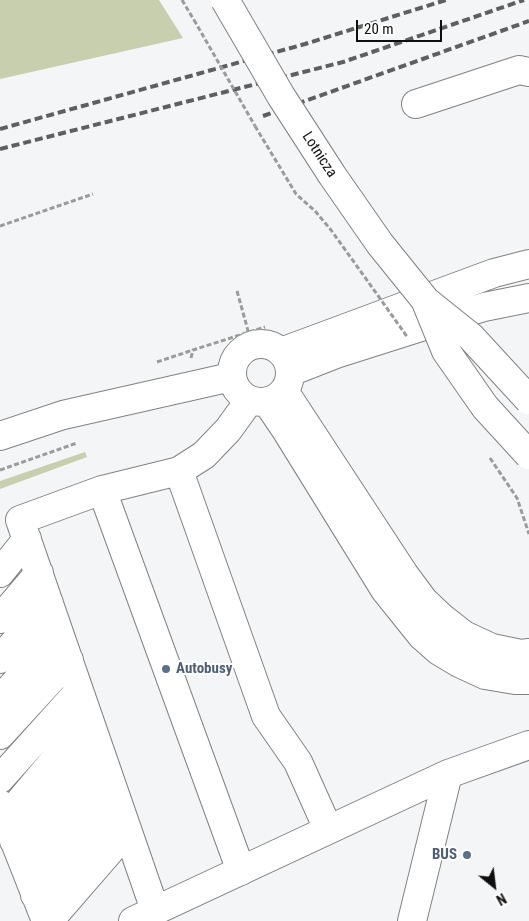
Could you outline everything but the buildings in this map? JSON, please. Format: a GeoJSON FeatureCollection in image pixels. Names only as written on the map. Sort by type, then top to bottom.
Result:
{"type":"FeatureCollection","features":[{"type":"Feature","properties":{"kind":"street","name":"Lotnicza"},"geometry":{"type":"LineString","coordinates":[[225,0],[332,176],[380,244],[426,301],[471,337],[529,400]]}},
{"type":"Feature","properties":{"kind":"street"},"geometry":{"type":"LineString","coordinates":[[416,104],[519,70],[529,72]]}},
{"type":"Feature","properties":{"kind":"street"},"geometry":{"type":"LineString","coordinates":[[529,264],[494,273],[274,384],[204,455],[179,470],[102,490],[20,520],[127,831],[144,915],[448,774],[529,745]]}},
{"type":"Feature","properties":{"kind":"street"},"geometry":{"type":"LineString","coordinates":[[529,298],[484,307],[336,354],[274,384],[240,395],[234,387],[231,377],[236,357],[243,350],[252,345],[272,346],[274,384],[286,430],[385,590],[422,636],[439,651],[485,675],[529,680]]}},
{"type":"Feature","properties":{"kind":"street","name":"Lotnicza"},"geometry":{"type":"LineString","coordinates":[[426,301],[446,351],[485,407],[529,455]]}},
{"type":"Feature","properties":{"kind":"street"},"geometry":{"type":"LineString","coordinates":[[0,436],[63,415],[231,377]]}},
{"type":"Feature","properties":{"kind":"street"},"geometry":{"type":"LineString","coordinates":[[274,384],[424,601],[441,618],[471,638],[492,648],[521,654],[529,653]]}},
{"type":"Feature","properties":{"kind":"street"},"geometry":{"type":"LineString","coordinates":[[179,470],[266,716],[298,762],[328,829]]}},
{"type":"Feature","properties":{"kind":"street"},"geometry":{"type":"LineString","coordinates":[[102,490],[241,871]]}},
{"type":"Feature","properties":{"kind":"street"},"geometry":{"type":"LineString","coordinates":[[0,573],[27,539]]}},
{"type":"Feature","properties":{"kind":"street"},"geometry":{"type":"LineString","coordinates":[[0,619],[39,573]]}},
{"type":"Feature","properties":{"kind":"street"},"geometry":{"type":"LineString","coordinates":[[0,659],[49,603]]}},
{"type":"Feature","properties":{"kind":"street"},"geometry":{"type":"LineString","coordinates":[[0,700],[59,633]]}},
{"type":"Feature","properties":{"kind":"street"},"geometry":{"type":"LineString","coordinates":[[0,735],[69,660]]}},
{"type":"Feature","properties":{"kind":"street"},"geometry":{"type":"LineString","coordinates":[[0,779],[79,691]]}},
{"type":"Feature","properties":{"kind":"street"},"geometry":{"type":"LineString","coordinates":[[7,821],[89,720]]}},
{"type":"Feature","properties":{"kind":"street"},"geometry":{"type":"LineString","coordinates":[[7,821],[98,747]]}},
{"type":"Feature","properties":{"kind":"street"},"geometry":{"type":"LineString","coordinates":[[26,870],[107,773]]}},
{"type":"Feature","properties":{"kind":"street"},"geometry":{"type":"LineString","coordinates":[[412,921],[448,774]]}},
{"type":"Feature","properties":{"kind":"street"},"geometry":{"type":"LineString","coordinates":[[35,895],[117,801]]}},
{"type":"Feature","properties":{"kind":"street"},"geometry":{"type":"LineString","coordinates":[[7,821],[47,921],[127,831]]}},
{"type":"Feature","properties":{"kind":"path"},"geometry":{"type":"LineString","coordinates":[[182,0],[296,194],[315,211],[331,230],[388,308]]}},
{"type":"Feature","properties":{"kind":"path"},"geometry":{"type":"LineString","coordinates":[[0,226],[93,194]]}},
{"type":"Feature","properties":{"kind":"path"},"geometry":{"type":"LineString","coordinates":[[237,291],[252,345]]}},
{"type":"Feature","properties":{"kind":"green space"},"geometry":{"type":"Polygon","coordinates":[[[0,0],[159,0],[183,38],[0,79],[0,0]]]}},
{"type":"Feature","properties":{"kind":"green space"},"geometry":{"type":"Polygon","coordinates":[[[85,452],[87,457],[0,489],[0,481],[85,452]]]}},
{"type":"Feature","properties":{"kind":"railway"},"geometry":{"type":"LineString","coordinates":[[0,129],[305,44],[446,0]]}},
{"type":"Feature","properties":{"kind":"railway"},"geometry":{"type":"LineString","coordinates":[[0,149],[343,62],[524,0]]}},
{"type":"Feature","properties":{"kind":"railway"},"geometry":{"type":"LineString","coordinates":[[263,116],[529,21]]}},
{"type":"Feature","properties":{"kind":"place","name":"Autobusy"},"geometry":{"type":"Point","coordinates":[166,669]}},
{"type":"Feature","properties":{"kind":"place","name":"BUS"},"geometry":{"type":"Point","coordinates":[467,855]}}]}
